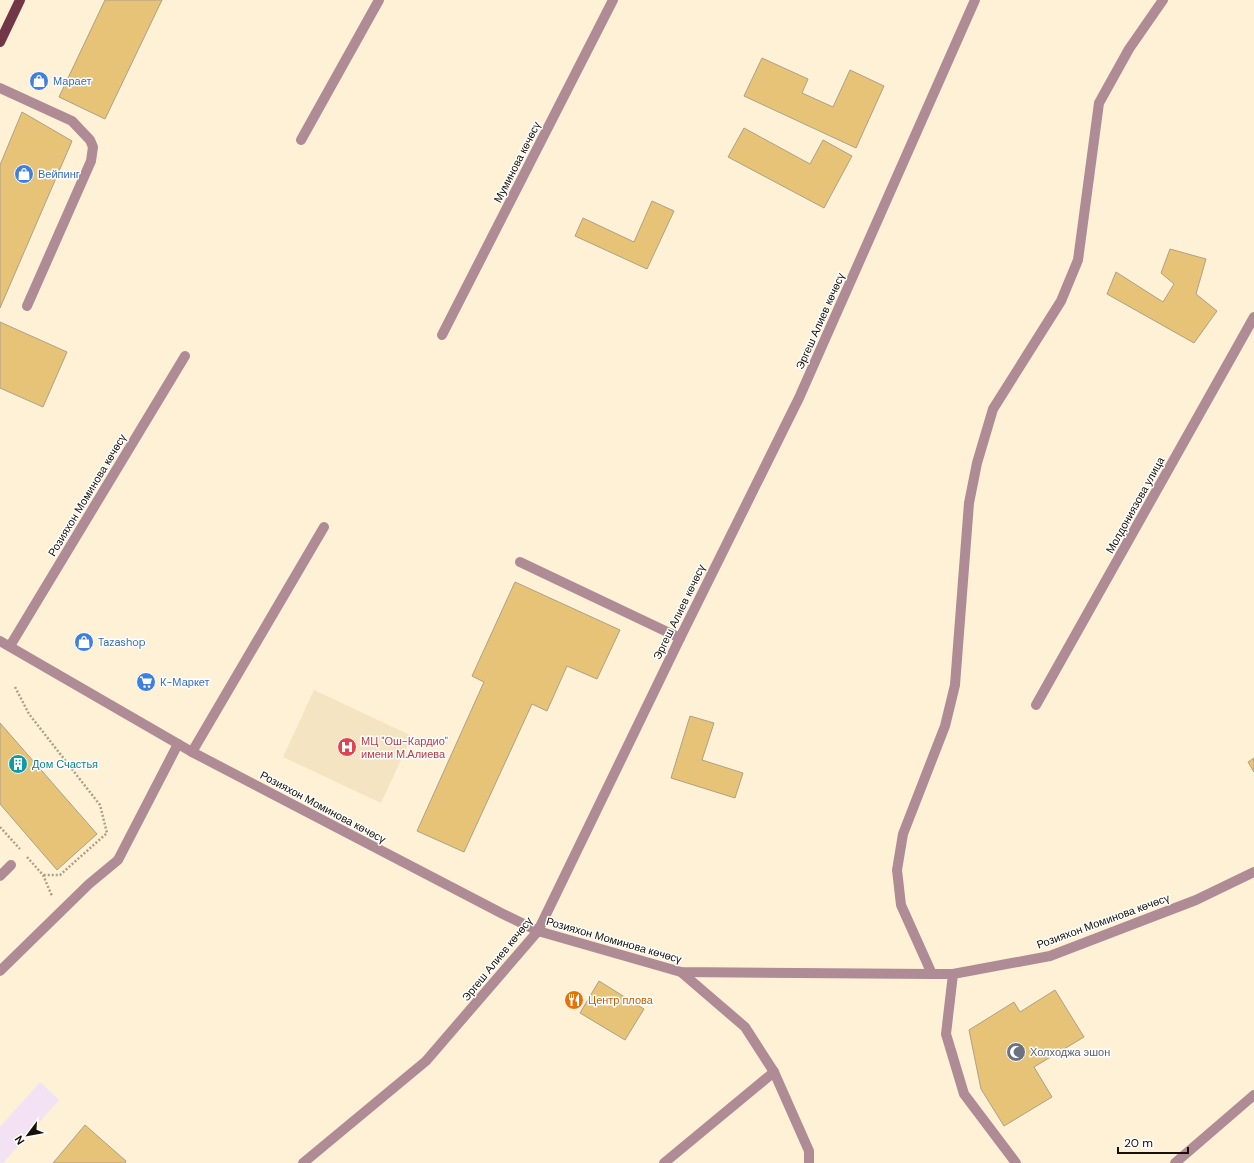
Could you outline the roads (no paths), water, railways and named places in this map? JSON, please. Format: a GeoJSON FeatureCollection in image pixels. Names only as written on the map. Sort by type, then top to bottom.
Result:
{"type":"FeatureCollection","features":[{"type":"Feature","properties":{"kind":"main road"},"geometry":{"type":"LineString","coordinates":[[0,42],[20,0]]}},
{"type":"Feature","properties":{"kind":"street"},"geometry":{"type":"LineString","coordinates":[[301,140],[379,0]]}},
{"type":"Feature","properties":{"kind":"street","name":"Муминова көчөсү"},"geometry":{"type":"LineString","coordinates":[[442,335],[613,0]]}},
{"type":"Feature","properties":{"kind":"street","name":"Эргеш Алиев көчөсү"},"geometry":{"type":"LineString","coordinates":[[303,1163],[426,1061],[538,931],[680,638],[799,398],[975,0]]}},
{"type":"Feature","properties":{"kind":"street"},"geometry":{"type":"LineString","coordinates":[[932,974],[901,905],[897,870],[903,834],[945,726],[955,685],[969,503],[977,463],[993,409],[1061,301],[1078,260],[1099,103],[1129,49],[1163,0]]}},
{"type":"Feature","properties":{"kind":"street"},"geometry":{"type":"LineString","coordinates":[[0,88],[72,121],[83,131],[93,147],[91,161],[28,306]]}},
{"type":"Feature","properties":{"kind":"street","name":"Молдониязова улица"},"geometry":{"type":"LineString","coordinates":[[1036,705],[1254,317]]}},
{"type":"Feature","properties":{"kind":"street","name":"Розияхон Моминова көчөсү"},"geometry":{"type":"LineString","coordinates":[[10,646],[184,356]]}},
{"type":"Feature","properties":{"kind":"street"},"geometry":{"type":"LineString","coordinates":[[192,752],[324,527]]}},
{"type":"Feature","properties":{"kind":"street"},"geometry":{"type":"LineString","coordinates":[[520,562],[680,638]]}},
{"type":"Feature","properties":{"kind":"street","name":"Розияхон Моминова көчөсү"},"geometry":{"type":"LineString","coordinates":[[0,642],[10,646],[192,752],[496,911],[538,931],[682,972],[953,974],[1050,956],[1196,900],[1254,872]]}},
{"type":"Feature","properties":{"kind":"street"},"geometry":{"type":"LineString","coordinates":[[0,971],[89,884],[118,860],[178,744]]}},
{"type":"Feature","properties":{"kind":"street"},"geometry":{"type":"LineString","coordinates":[[0,876],[11,865]]}},
{"type":"Feature","properties":{"kind":"street"},"geometry":{"type":"LineString","coordinates":[[682,972],[746,1027],[774,1072],[809,1151],[809,1163]]}},
{"type":"Feature","properties":{"kind":"street"},"geometry":{"type":"LineString","coordinates":[[953,974],[946,1034],[964,1094],[1016,1163]]}},
{"type":"Feature","properties":{"kind":"street"},"geometry":{"type":"LineString","coordinates":[[664,1163],[774,1072]]}},
{"type":"Feature","properties":{"kind":"street"},"geometry":{"type":"LineString","coordinates":[[1175,1163],[1254,1095]]}},
{"type":"Feature","properties":{"kind":"place","name":"Марает"},"geometry":{"type":"Point","coordinates":[39,81]}},
{"type":"Feature","properties":{"kind":"place","name":"Вейпинг"},"geometry":{"type":"Point","coordinates":[24,174]}},
{"type":"Feature","properties":{"kind":"place","name":"Tazashop"},"geometry":{"type":"Point","coordinates":[84,642]}},
{"type":"Feature","properties":{"kind":"place","name":"К-Маркет"},"geometry":{"type":"Point","coordinates":[146,682]}},
{"type":"Feature","properties":{"kind":"place","name":"МЦ \"Ош-Кардио\" имени М.Алиева"},"geometry":{"type":"Point","coordinates":[347,747]}},
{"type":"Feature","properties":{"kind":"place","name":"Дом Счастья"},"geometry":{"type":"Point","coordinates":[18,764]}},
{"type":"Feature","properties":{"kind":"place","name":"Центр плова"},"geometry":{"type":"Point","coordinates":[574,1000]}},
{"type":"Feature","properties":{"kind":"place","name":"Холходжа эшон"},"geometry":{"type":"Point","coordinates":[1016,1052]}}]}
